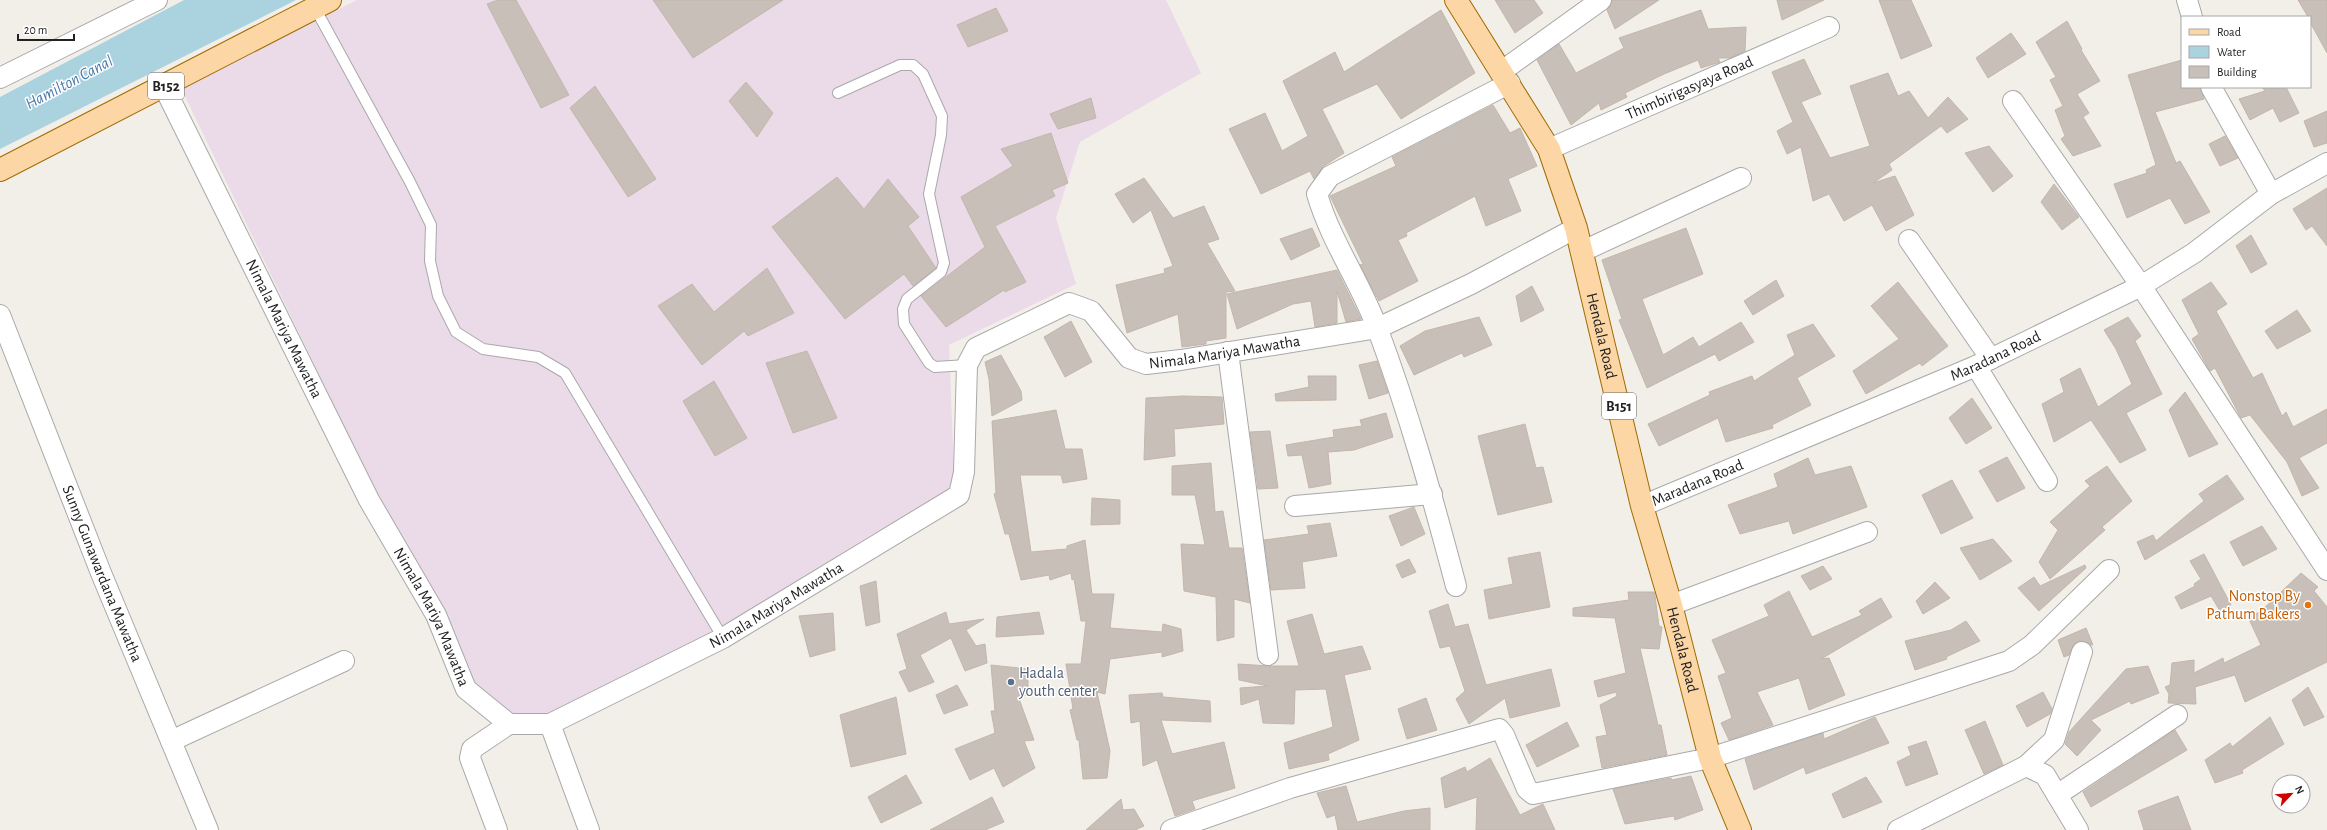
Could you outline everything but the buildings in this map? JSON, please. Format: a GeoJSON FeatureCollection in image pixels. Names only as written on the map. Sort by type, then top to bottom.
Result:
{"type":"FeatureCollection","features":[{"type":"Feature","properties":{"kind":"main road","name":"Hendala Road"},"geometry":{"type":"LineString","coordinates":[[1456,0],[1506,77],[1549,149],[1583,251],[1642,506],[1671,605],[1710,758],[1740,830]]}},
{"type":"Feature","properties":{"kind":"main road","name":"B152"},"geometry":{"type":"LineString","coordinates":[[0,170],[323,4]]}},
{"type":"Feature","properties":{"kind":"street"},"geometry":{"type":"LineString","coordinates":[[0,78],[157,0]]}},
{"type":"Feature","properties":{"kind":"street"},"geometry":{"type":"LineString","coordinates":[[1456,586],[1432,494],[1378,328],[1324,216],[1317,194],[1330,176],[1506,77],[1601,0]]}},
{"type":"Feature","properties":{"kind":"street"},"geometry":{"type":"LineString","coordinates":[[2187,0],[2192,16]]}},
{"type":"Feature","properties":{"kind":"street","name":"Thimbirigasyaya Road"},"geometry":{"type":"LineString","coordinates":[[1549,149],[1828,27]]}},
{"type":"Feature","properties":{"kind":"street","name":"Nimala Mariya Mawatha"},"geometry":{"type":"LineString","coordinates":[[164,87],[369,500],[436,615],[466,689],[509,724],[550,724],[723,638],[959,495],[964,472],[967,365],[976,348],[1069,303],[1091,311],[1129,358],[1146,364],[1228,352],[1378,328],[1471,284],[1576,228]]}},
{"type":"Feature","properties":{"kind":"street"},"geometry":{"type":"LineString","coordinates":[[2212,88],[2271,194]]}},
{"type":"Feature","properties":{"kind":"street"},"geometry":{"type":"LineString","coordinates":[[2013,101],[2141,286],[2327,570]]}},
{"type":"Feature","properties":{"kind":"street","name":"Maradana Road"},"geometry":{"type":"LineString","coordinates":[[1642,506],[1984,362],[2141,286],[2194,253],[2271,194],[2327,163]]}},
{"type":"Feature","properties":{"kind":"street"},"geometry":{"type":"LineString","coordinates":[[1583,251],[1741,178]]}},
{"type":"Feature","properties":{"kind":"street"},"geometry":{"type":"LineString","coordinates":[[1909,240],[1984,362],[2047,481]]}},
{"type":"Feature","properties":{"kind":"street","name":"Sunny Gunawardana Mawatha"},"geometry":{"type":"LineString","coordinates":[[0,315],[101,573],[208,830]]}},
{"type":"Feature","properties":{"kind":"street"},"geometry":{"type":"LineString","coordinates":[[1228,352],[1268,655]]}},
{"type":"Feature","properties":{"kind":"street"},"geometry":{"type":"LineString","coordinates":[[1295,506],[1432,494]]}},
{"type":"Feature","properties":{"kind":"street"},"geometry":{"type":"LineString","coordinates":[[1671,605],[1867,532]]}},
{"type":"Feature","properties":{"kind":"street"},"geometry":{"type":"LineString","coordinates":[[1171,830],[1290,788],[1499,729],[1504,735],[1527,789],[1533,794],[1710,758],[2009,661],[2032,645],[2109,570]]}},
{"type":"Feature","properties":{"kind":"street"},"geometry":{"type":"LineString","coordinates":[[1898,830],[2026,766],[2054,740],[2082,652]]}},
{"type":"Feature","properties":{"kind":"street"},"geometry":{"type":"LineString","coordinates":[[171,741],[344,661]]}},
{"type":"Feature","properties":{"kind":"street"},"geometry":{"type":"LineString","coordinates":[[2057,795],[2177,715]]}},
{"type":"Feature","properties":{"kind":"street"},"geometry":{"type":"LineString","coordinates":[[496,830],[470,758],[472,749],[509,724]]}},
{"type":"Feature","properties":{"kind":"street"},"geometry":{"type":"LineString","coordinates":[[550,724],[589,830]]}},
{"type":"Feature","properties":{"kind":"street"},"geometry":{"type":"LineString","coordinates":[[2026,766],[2045,776],[2078,830]]}},
{"type":"Feature","properties":{"kind":"lane"},"geometry":{"type":"LineString","coordinates":[[323,4],[431,225],[431,268],[438,296],[456,332],[483,349],[538,357],[565,373],[723,638]]}},
{"type":"Feature","properties":{"kind":"lane"},"geometry":{"type":"LineString","coordinates":[[838,93],[900,65],[913,65],[923,74],[942,116],[941,135],[929,194],[944,263],[941,272],[907,299],[902,309],[904,324],[929,363],[935,367],[967,365]]}},
{"type":"Feature","properties":{"kind":"shaded area"},"geometry":{"type":"Polygon","coordinates":[[[357,0],[1166,0],[1201,73],[1080,142],[1056,218],[1076,284],[949,345],[954,471],[951,490],[932,505],[874,533],[718,630],[547,714],[513,715],[475,684],[444,611],[377,495],[181,88],[357,0]]]}},
{"type":"Feature","properties":{"kind":"water","name":"Hamilton Canal"},"geometry":{"type":"Polygon","coordinates":[[[184,0],[296,0],[0,149],[0,97],[184,0]]]}},
{"type":"Feature","properties":{"kind":"place","name":"Nonstop By Pathum Bakers"},"geometry":{"type":"Point","coordinates":[2308,605]}},
{"type":"Feature","properties":{"kind":"place","name":"Hadala youth center"},"geometry":{"type":"Point","coordinates":[1011,682]}}]}
